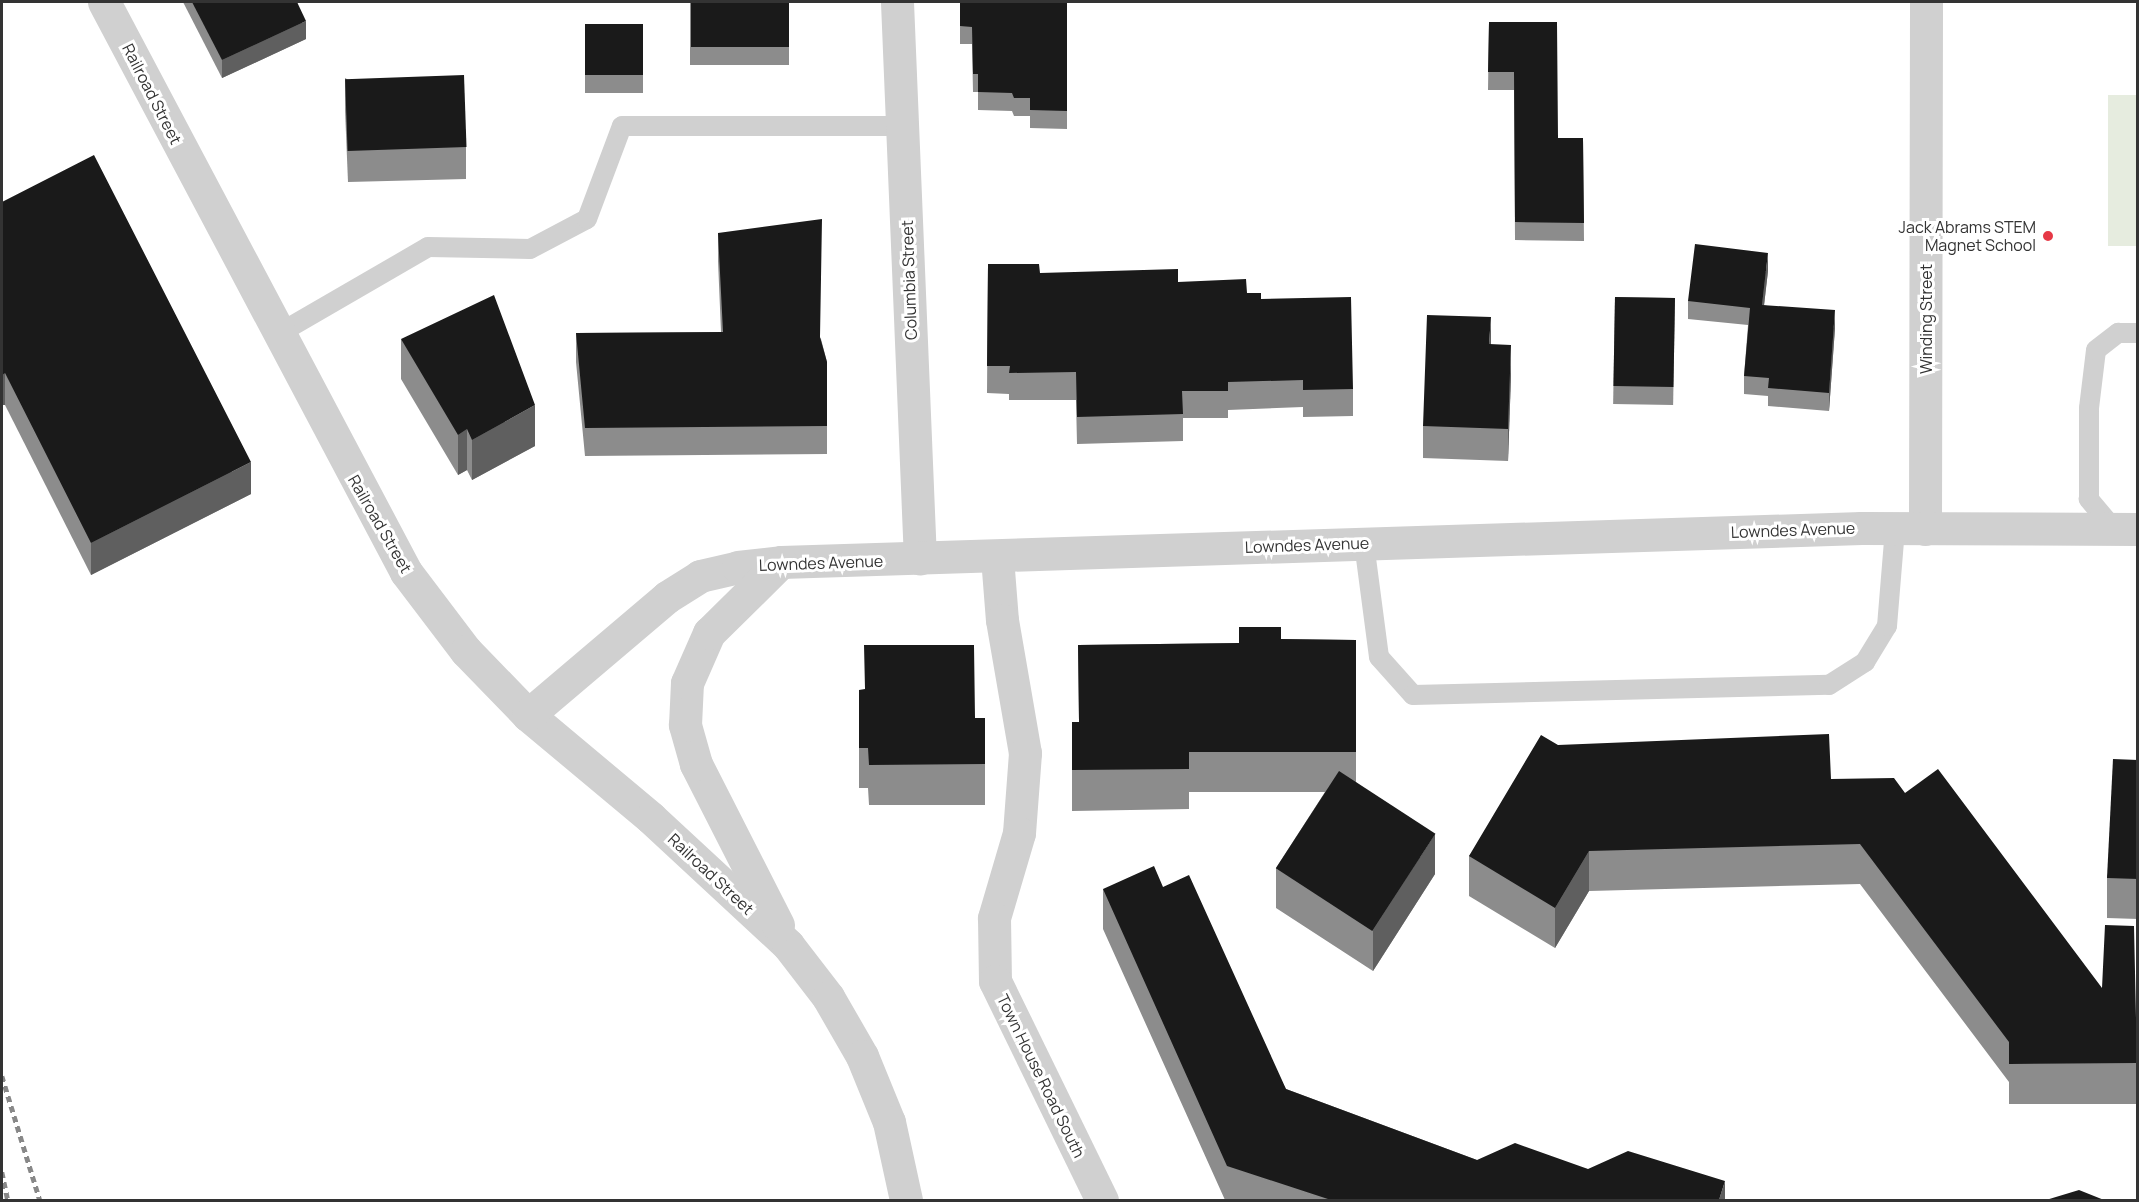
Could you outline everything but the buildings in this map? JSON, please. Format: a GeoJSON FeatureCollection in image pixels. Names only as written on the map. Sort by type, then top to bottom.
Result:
{"type":"FeatureCollection","features":[{"type":"Feature","properties":{"kind":"street","name":"Railroad Street"},"geometry":{"type":"LineString","coordinates":[[104,2],[406,572],[466,651],[528,715],[651,818],[788,945],[828,997],[862,1056],[889,1122],[906,1200]]}},
{"type":"Feature","properties":{"kind":"street","name":"Columbia Street"},"geometry":{"type":"LineString","coordinates":[[897,2],[920,559]]}},
{"type":"Feature","properties":{"kind":"street","name":"Winding Street"},"geometry":{"type":"LineString","coordinates":[[1910,528],[1926,2]]}},
{"type":"Feature","properties":{"kind":"street","name":"Lowndes Avenue"},"geometry":{"type":"LineString","coordinates":[[528,715],[667,597],[700,576],[781,562],[1910,528],[2125,529]]}},
{"type":"Feature","properties":{"kind":"street","name":"Town House Road South"},"geometry":{"type":"LineString","coordinates":[[997,557],[1002,620],[1025,753],[1019,833],[994,918],[995,981],[1102,1200]]}},
{"type":"Feature","properties":{"kind":"street","name":"Railroad Street"},"geometry":{"type":"LineString","coordinates":[[781,562],[709,633],[687,683],[685,725],[696,764],[788,945]]}},
{"type":"Feature","properties":{"kind":"lane"},"geometry":{"type":"LineString","coordinates":[[278,334],[428,247],[530,249],[587,219],[622,126],[903,126]]}},
{"type":"Feature","properties":{"kind":"lane"},"geometry":{"type":"LineString","coordinates":[[2125,529],[2089,499],[2089,408],[2096,350],[2118,333],[2138,333]]}},
{"type":"Feature","properties":{"kind":"lane"},"geometry":{"type":"LineString","coordinates":[[1364,543],[1379,657],[1413,695],[1829,686],[1865,662],[1887,626],[1910,528]]}},
{"type":"Feature","properties":{"kind":"shaded area"},"geometry":{"type":"Polygon","coordinates":[[[2108,95],[2137,95],[2137,246],[2108,246],[2108,95]]]}},
{"type":"Feature","properties":{"kind":"railway"},"geometry":{"type":"LineString","coordinates":[[2,1076],[40,1200]]}},
{"type":"Feature","properties":{"kind":"railway"},"geometry":{"type":"LineString","coordinates":[[2,1172],[8,1200]]}},
{"type":"Feature","properties":{"kind":"place","name":"Jack Abrams STEM Magnet School"},"geometry":{"type":"Point","coordinates":[2048,236]}}]}
